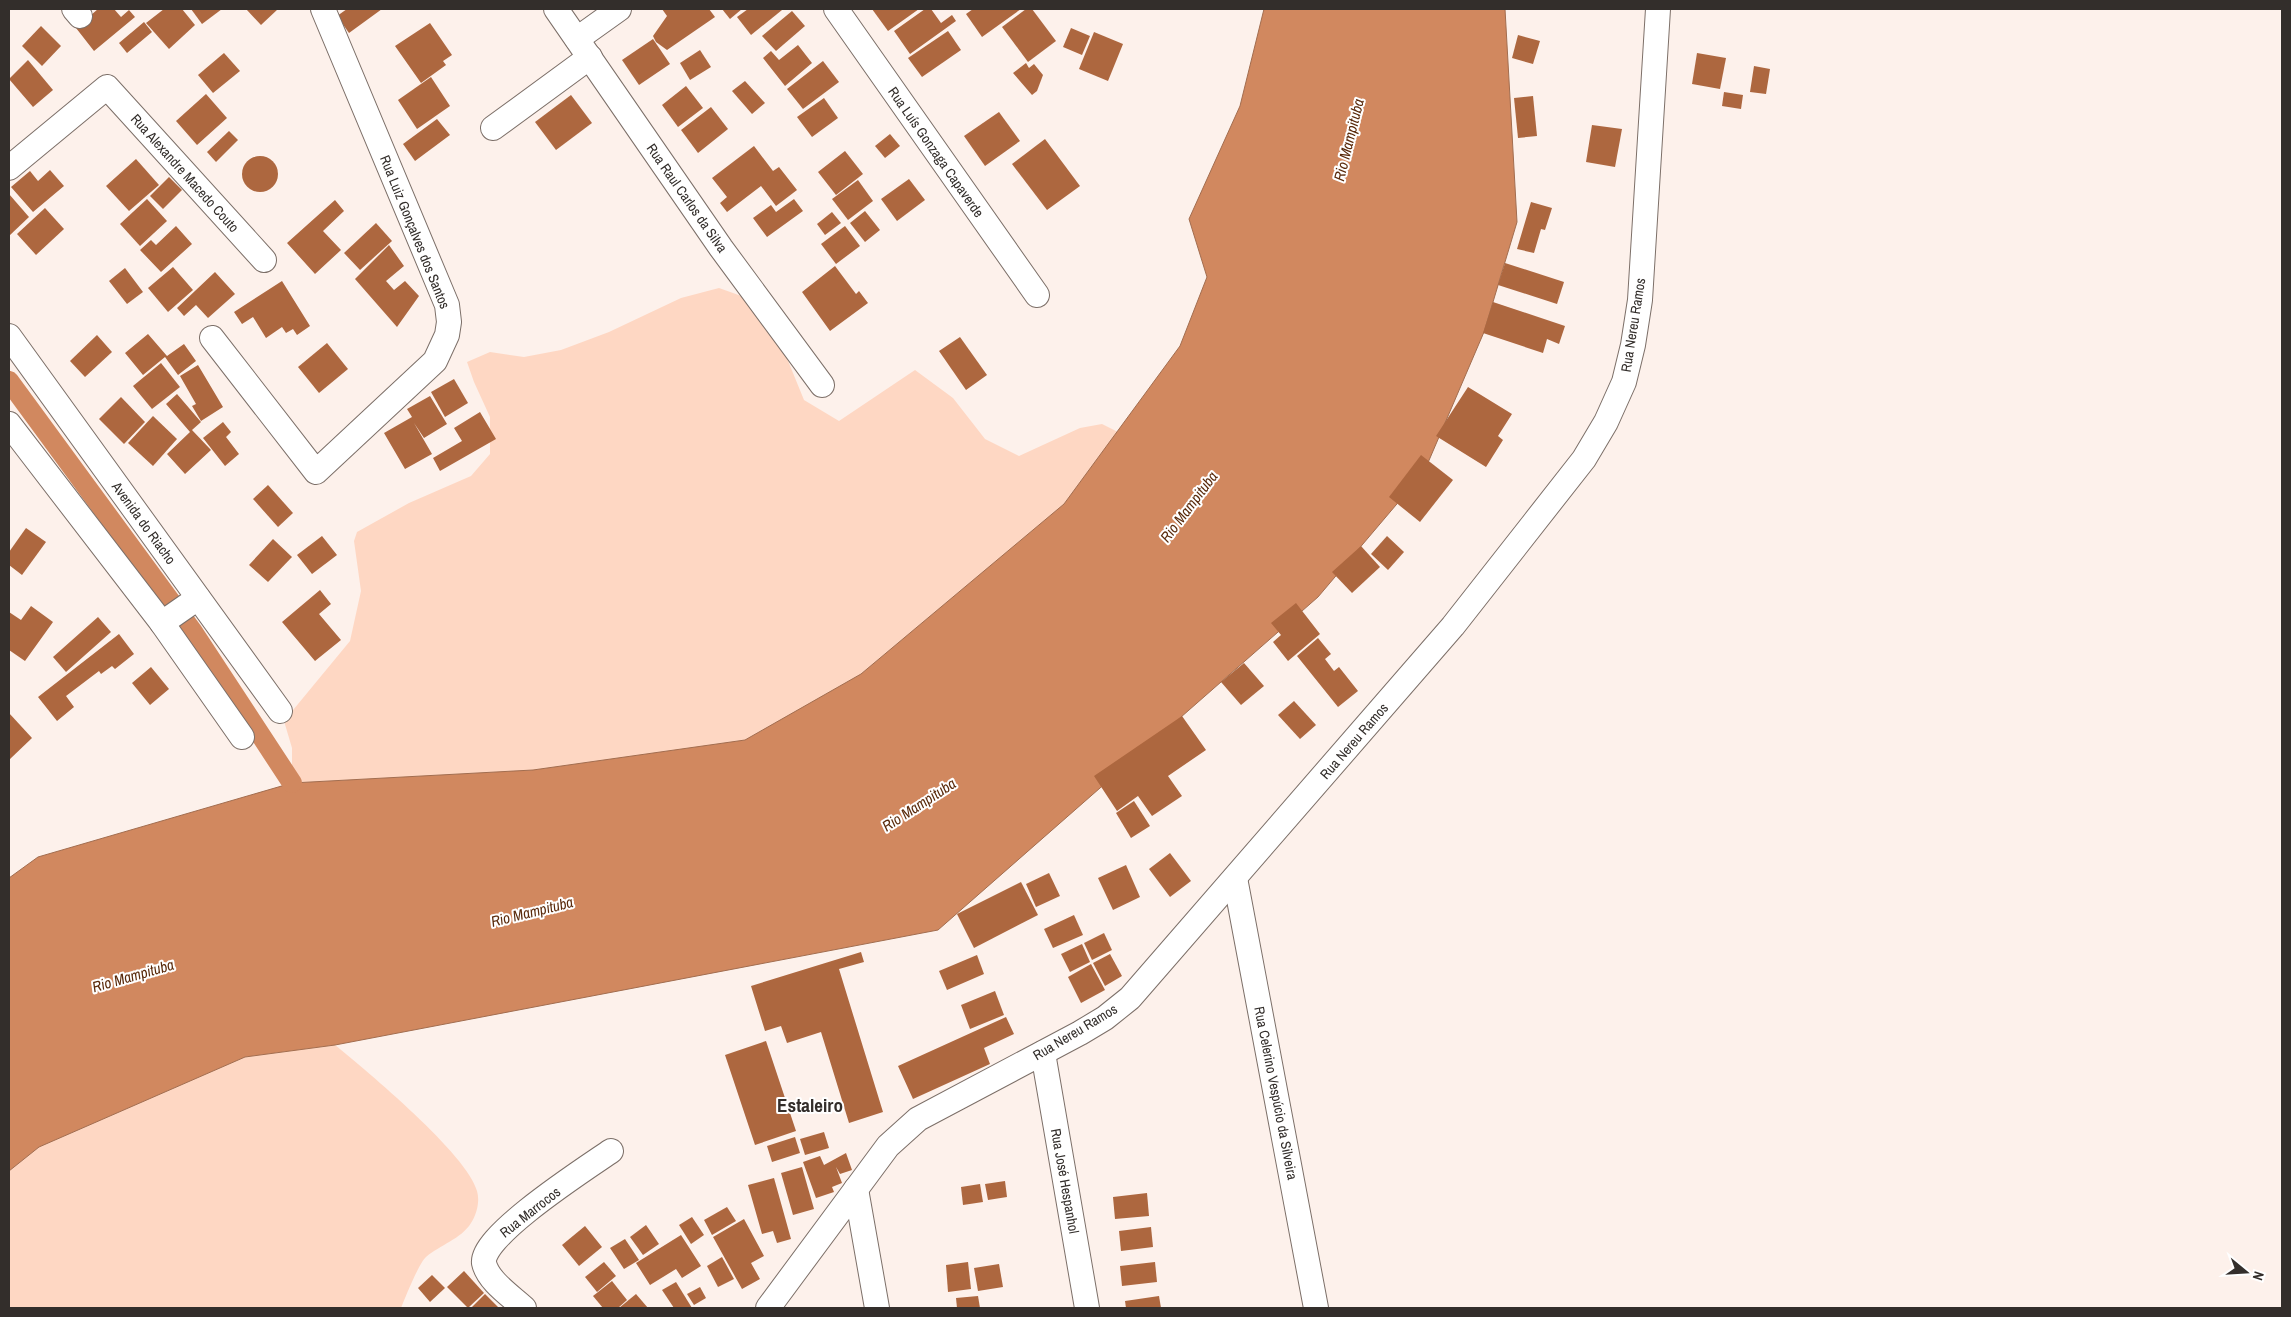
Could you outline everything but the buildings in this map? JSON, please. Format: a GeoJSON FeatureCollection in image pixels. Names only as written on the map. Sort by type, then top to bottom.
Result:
{"type":"FeatureCollection","features":[{"type":"Feature","properties":{"kind":"street","name":"Rua Luiz Gonçalves dos Santos"},"geometry":{"type":"LineString","coordinates":[[212,338],[316,472],[435,361],[447,335],[449,322],[447,305],[323,9]]}},
{"type":"Feature","properties":{"kind":"street","name":"Rua Raul Carlos da Silva"},"geometry":{"type":"LineString","coordinates":[[556,9],[721,248],[822,384]]}},
{"type":"Feature","properties":{"kind":"street"},"geometry":{"type":"LineString","coordinates":[[493,128],[583,48],[620,9]]}},
{"type":"Feature","properties":{"kind":"street","name":"Rua Luís Gonzaga Capaverde"},"geometry":{"type":"LineString","coordinates":[[836,9],[1037,295]]}},
{"type":"Feature","properties":{"kind":"street","name":"Rua Nereu Ramos"},"geometry":{"type":"LineString","coordinates":[[768,1308],[888,1146],[918,1119],[1105,1018],[1130,998],[1470,606],[1584,459],[1606,422],[1624,382],[1633,345],[1640,300],[1658,9]]}},
{"type":"Feature","properties":{"kind":"street","name":"Rua Alexandre Macedo Couto"},"geometry":{"type":"LineString","coordinates":[[9,168],[107,87],[264,260]]}},
{"type":"Feature","properties":{"kind":"street","name":"Avenida do Riacho"},"geometry":{"type":"LineString","coordinates":[[9,336],[280,711]]}},
{"type":"Feature","properties":{"kind":"street"},"geometry":{"type":"LineString","coordinates":[[9,424],[162,623],[242,737]]}},
{"type":"Feature","properties":{"kind":"street"},"geometry":{"type":"LineString","coordinates":[[162,623],[198,598]]}},
{"type":"Feature","properties":{"kind":"street","name":"Rua Celerino Vespúcio da Silveira"},"geometry":{"type":"LineString","coordinates":[[1235,878],[1316,1308]]}},
{"type":"Feature","properties":{"kind":"street","name":"Rua José Hespanhol"},"geometry":{"type":"LineString","coordinates":[[1043,1053],[1087,1308]]}},
{"type":"Feature","properties":{"kind":"street","name":"Rua Marrocos"},"geometry":{"type":"LineString","coordinates":[[524,1308],[488,1273],[484,1261],[488,1247],[507,1226],[611,1151]]}},
{"type":"Feature","properties":{"kind":"street"},"geometry":{"type":"LineString","coordinates":[[856,1189],[877,1308]]}},
{"type":"Feature","properties":{"kind":"shaded area"},"geometry":{"type":"Polygon","coordinates":[[[719,288],[747,298],[784,351],[804,400],[839,421],[915,370],[953,398],[985,439],[1019,456],[1080,428],[1102,424],[1118,432],[1064,504],[861,674],[746,740],[533,770],[292,783],[292,748],[284,721],[350,641],[361,591],[354,541],[357,532],[409,503],[471,476],[490,454],[490,417],[467,362],[490,352],[524,357],[561,350],[609,332],[681,298],[719,288]]]}},
{"type":"Feature","properties":{"kind":"shaded area"},"geometry":{"type":"Polygon","coordinates":[[[335,1045],[392,1093],[437,1136],[470,1175],[477,1191],[477,1207],[471,1223],[456,1238],[426,1257],[412,1281],[401,1308],[9,1308],[9,1171],[39,1147],[245,1057],[335,1045]]]}},
{"type":"Feature","properties":{"kind":"water","name":"Rio Mampituba"},"geometry":{"type":"Polygon","coordinates":[[[1264,9],[1505,9],[1517,222],[1484,332],[1424,472],[1318,597],[938,930],[335,1045],[245,1057],[39,1147],[9,1171],[9,878],[38,857],[292,783],[533,770],[745,740],[861,674],[1064,504],[1180,346],[1207,277],[1189,219],[1240,106],[1264,9]]]}},
{"type":"Feature","properties":{"kind":"waterway"},"geometry":{"type":"LineString","coordinates":[[9,381],[193,632],[292,783]]}},
{"type":"Feature","properties":{"kind":"district","name":"Estaleiro"},"geometry":{"type":"Point","coordinates":[810,1105]}}]}
